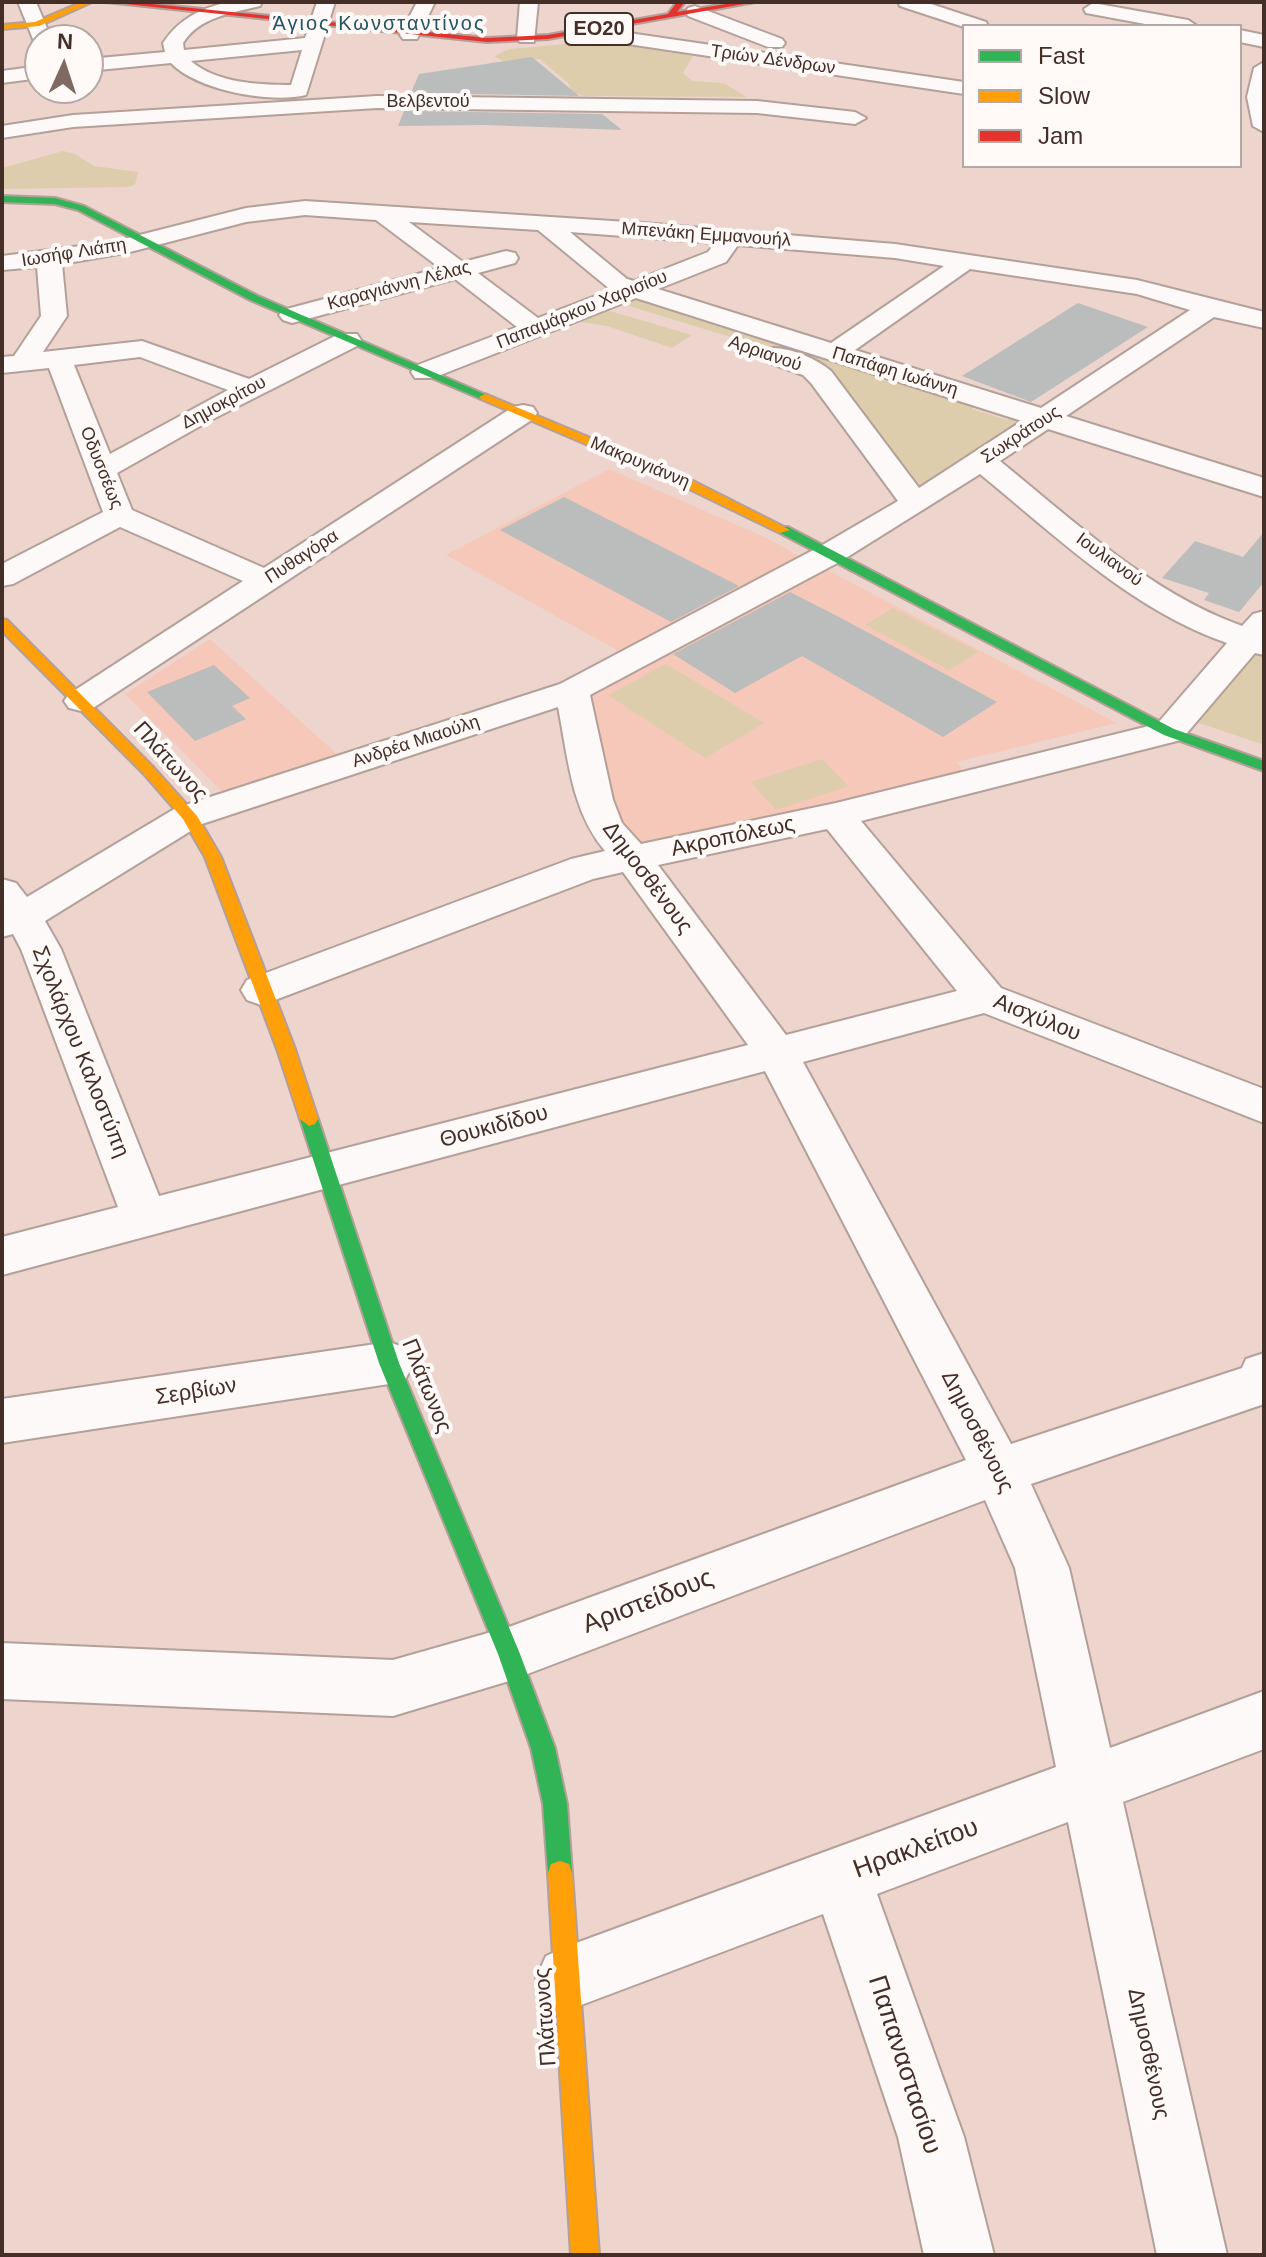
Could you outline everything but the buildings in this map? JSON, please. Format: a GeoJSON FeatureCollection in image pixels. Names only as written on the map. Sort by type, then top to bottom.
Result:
{"type":"FeatureCollection","features":[{"type":"Feature","properties":{"kind":"street"},"geometry":{"type":"LineString","coordinates":[[27,2],[36,24]]}},
{"type":"Feature","properties":{"kind":"street"},"geometry":{"type":"LineString","coordinates":[[52,24],[88,2]]}},
{"type":"Feature","properties":{"kind":"street","name":"ΕΟ20"},"geometry":{"type":"LineString","coordinates":[[110,2],[211,14],[317,34],[487,40],[581,32],[681,9],[751,2]]}},
{"type":"Feature","properties":{"kind":"street"},"geometry":{"type":"LineString","coordinates":[[253,2],[191,23],[176,37],[172,49],[182,66],[202,76],[268,92],[299,91],[326,2]]}},
{"type":"Feature","properties":{"kind":"street"},"geometry":{"type":"LineString","coordinates":[[410,35],[426,2]]}},
{"type":"Feature","properties":{"kind":"street"},"geometry":{"type":"LineString","coordinates":[[527,38],[529,2]]}},
{"type":"Feature","properties":{"kind":"street"},"geometry":{"type":"LineString","coordinates":[[907,2],[973,24]]}},
{"type":"Feature","properties":{"kind":"street"},"geometry":{"type":"LineString","coordinates":[[681,9],[843,70]]}},
{"type":"Feature","properties":{"kind":"street"},"geometry":{"type":"LineString","coordinates":[[1094,12],[1175,24]]}},
{"type":"Feature","properties":{"kind":"street"},"geometry":{"type":"LineString","coordinates":[[2,27],[24,30]]}},
{"type":"Feature","properties":{"kind":"street","name":"Τριών Δένδρων"},"geometry":{"type":"LineString","coordinates":[[581,32],[843,70],[866,64],[961,86]]}},
{"type":"Feature","properties":{"kind":"street"},"geometry":{"type":"LineString","coordinates":[[104,63],[317,34]]}},
{"type":"Feature","properties":{"kind":"street"},"geometry":{"type":"LineString","coordinates":[[1242,36],[1264,41]]}},
{"type":"Feature","properties":{"kind":"street"},"geometry":{"type":"LineString","coordinates":[[1255,123],[1258,88],[1264,68]]}},
{"type":"Feature","properties":{"kind":"street"},"geometry":{"type":"LineString","coordinates":[[2,77],[24,74]]}},
{"type":"Feature","properties":{"kind":"street","name":"Βελβεντού"},"geometry":{"type":"LineString","coordinates":[[2,132],[70,111],[405,102],[757,107],[855,118]]}},
{"type":"Feature","properties":{"kind":"street","name":"Μακρυγιάννη"},"geometry":{"type":"LineString","coordinates":[[2,199],[55,201],[81,208],[215,280],[292,315],[685,482],[830,554],[1169,732],[1264,766]]}},
{"type":"Feature","properties":{"kind":"street","name":"Μπενάκη Εμμανουήλ"},"geometry":{"type":"LineString","coordinates":[[145,242],[268,210],[305,208],[544,223],[895,251],[1137,287],[1168,294],[1208,310],[1264,320]]}},
{"type":"Feature","properties":{"kind":"street"},"geometry":{"type":"LineString","coordinates":[[382,213],[535,328]]}},
{"type":"Feature","properties":{"kind":"street","name":"Παπάφη Ιωάννη"},"geometry":{"type":"LineString","coordinates":[[544,223],[618,284],[1264,488]]}},
{"type":"Feature","properties":{"kind":"street","name":"Παπαμάρκου Χαρισίου"},"geometry":{"type":"LineString","coordinates":[[424,372],[717,257],[732,237]]}},
{"type":"Feature","properties":{"kind":"street","name":"Ιωσήφ Λιάπη"},"geometry":{"type":"LineString","coordinates":[[2,263],[49,259],[145,242]]}},
{"type":"Feature","properties":{"kind":"street","name":"Καραγιάννη Λέλας"},"geometry":{"type":"LineString","coordinates":[[292,315],[506,258]]}},
{"type":"Feature","properties":{"kind":"street"},"geometry":{"type":"LineString","coordinates":[[12,364],[54,316],[49,259]]}},
{"type":"Feature","properties":{"kind":"street"},"geometry":{"type":"LineString","coordinates":[[834,353],[965,262]]}},
{"type":"Feature","properties":{"kind":"street","name":"Αρριανού"},"geometry":{"type":"LineString","coordinates":[[603,302],[812,369],[915,504]]}},
{"type":"Feature","properties":{"kind":"street","name":"Σωκράτους"},"geometry":{"type":"LineString","coordinates":[[830,554],[1046,420],[1208,310]]}},
{"type":"Feature","properties":{"kind":"street","name":"Δημοκρίτου"},"geometry":{"type":"LineString","coordinates":[[102,470],[250,389],[348,340]]}},
{"type":"Feature","properties":{"kind":"street"},"geometry":{"type":"LineString","coordinates":[[12,364],[142,349],[250,389]]}},
{"type":"Feature","properties":{"kind":"street","name":"Οδυσσέως"},"geometry":{"type":"LineString","coordinates":[[59,360],[119,515],[266,580]]}},
{"type":"Feature","properties":{"kind":"street","name":"Πυθαγόρα"},"geometry":{"type":"LineString","coordinates":[[81,701],[523,413]]}},
{"type":"Feature","properties":{"kind":"street","name":"Ιουλιανού"},"geometry":{"type":"LineString","coordinates":[[982,461],[1129,577],[1206,621],[1259,635]]}},
{"type":"Feature","properties":{"kind":"street"},"geometry":{"type":"LineString","coordinates":[[2,577],[119,515]]}},
{"type":"Feature","properties":{"kind":"street","name":"Ανδρέα Μιαούλη"},"geometry":{"type":"LineString","coordinates":[[9,911],[189,816],[572,691],[830,554]]}},
{"type":"Feature","properties":{"kind":"street","name":"Πλάτωνος"},"geometry":{"type":"LineString","coordinates":[[2,623],[81,701],[189,816],[213,857],[261,990],[286,1049],[389,1363],[509,1654],[543,1748],[555,1804],[585,2255]]}},
{"type":"Feature","properties":{"kind":"street"},"geometry":{"type":"LineString","coordinates":[[1169,732],[1259,635]]}},
{"type":"Feature","properties":{"kind":"street","name":"Δημοσθένους"},"geometry":{"type":"LineString","coordinates":[[572,691],[595,800],[605,827],[633,859],[777,1053],[999,1471],[1042,1568],[1192,2255]]}},
{"type":"Feature","properties":{"kind":"street","name":"Ακροπόλεως"},"geometry":{"type":"LineString","coordinates":[[261,990],[584,868],[836,815],[1169,732]]}},
{"type":"Feature","properties":{"kind":"street","name":"Αισχύλου"},"geometry":{"type":"LineString","coordinates":[[836,815],[986,998],[1264,1107]]}},
{"type":"Feature","properties":{"kind":"street","name":"Σχολάρχου Καλοστύπη"},"geometry":{"type":"LineString","coordinates":[[9,911],[62,999],[145,1219]]}},
{"type":"Feature","properties":{"kind":"street","name":"Θουκιδίδου"},"geometry":{"type":"LineString","coordinates":[[2,1256],[986,998]]}},
{"type":"Feature","properties":{"kind":"street","name":"Σερβίων"},"geometry":{"type":"LineString","coordinates":[[2,1421],[389,1363]]}},
{"type":"Feature","properties":{"kind":"street","name":"Αριστείδους"},"geometry":{"type":"LineString","coordinates":[[2,1671],[393,1688],[509,1654],[999,1471],[1262,1388]]}},
{"type":"Feature","properties":{"kind":"street","name":"Ηρακλείτου"},"geometry":{"type":"LineString","coordinates":[[568,1978],[1264,1720]]}},
{"type":"Feature","properties":{"kind":"street","name":"Παπαναστασίου"},"geometry":{"type":"LineString","coordinates":[[841,1877],[931,2137],[959,2255]]}},
{"type":"Feature","properties":{"kind":"shaded area"},"geometry":{"type":"Polygon","coordinates":[[[599,41],[693,56],[683,73],[692,81],[723,83],[747,97],[585,96],[573,93],[568,83],[540,59],[503,61],[494,56],[509,49],[599,41]]]}},
{"type":"Feature","properties":{"kind":"shaded area"},"geometry":{"type":"Polygon","coordinates":[[[63,151],[75,154],[94,166],[138,172],[135,185],[2,189],[2,168],[63,151]]]}},
{"type":"Feature","properties":{"kind":"shaded area"},"geometry":{"type":"Polygon","coordinates":[[[632,296],[976,404],[972,409],[1007,420],[1013,416],[1024,419],[921,491],[806,360],[619,303],[632,296]]]}},
{"type":"Feature","properties":{"kind":"shaded area"},"geometry":{"type":"Polygon","coordinates":[[[603,309],[692,335],[672,348],[607,326],[575,321],[603,309]]]}},
{"type":"Feature","properties":{"kind":"shaded area"},"geometry":{"type":"Polygon","coordinates":[[[609,469],[767,538],[801,557],[624,654],[446,555],[609,469]]]}},
{"type":"Feature","properties":{"kind":"shaded area"},"geometry":{"type":"Polygon","coordinates":[[[820,566],[1117,723],[956,762],[964,772],[633,849],[612,823],[586,690],[820,566]]]}},
{"type":"Feature","properties":{"kind":"shaded area"},"geometry":{"type":"Polygon","coordinates":[[[893,608],[978,652],[949,670],[865,625],[893,608]]]}},
{"type":"Feature","properties":{"kind":"shaded area"},"geometry":{"type":"Polygon","coordinates":[[[210,639],[340,757],[223,793],[125,694],[210,639]]]}},
{"type":"Feature","properties":{"kind":"shaded area"},"geometry":{"type":"Polygon","coordinates":[[[1256,649],[1264,651],[1264,745],[1196,722],[1256,649]]]}},
{"type":"Feature","properties":{"kind":"shaded area"},"geometry":{"type":"Polygon","coordinates":[[[666,664],[764,723],[705,758],[608,695],[666,664]]]}},
{"type":"Feature","properties":{"kind":"shaded area"},"geometry":{"type":"Polygon","coordinates":[[[822,759],[848,786],[776,810],[751,782],[822,759]]]}},
{"type":"Feature","properties":{"kind":"traffic: fast"},"geometry":{"type":"LineString","coordinates":[[2,199],[55,201],[81,208],[254,298],[485,397]]}},
{"type":"Feature","properties":{"kind":"traffic: fast"},"geometry":{"type":"LineString","coordinates":[[784,530],[1169,732],[1264,766]]}},
{"type":"Feature","properties":{"kind":"traffic: fast"},"geometry":{"type":"LineString","coordinates":[[309,1119],[389,1363],[509,1654],[543,1748],[555,1804],[560,1873]]}},
{"type":"Feature","properties":{"kind":"traffic: slow"},"geometry":{"type":"LineString","coordinates":[[2,27],[36,24],[88,2]]}},
{"type":"Feature","properties":{"kind":"traffic: slow"},"geometry":{"type":"LineString","coordinates":[[485,397],[685,482],[784,530]]}},
{"type":"Feature","properties":{"kind":"traffic: slow"},"geometry":{"type":"LineString","coordinates":[[2,623],[149,771],[189,816],[213,857],[286,1049],[309,1119]]}},
{"type":"Feature","properties":{"kind":"traffic: slow"},"geometry":{"type":"LineString","coordinates":[[560,1873],[585,2255]]}},
{"type":"Feature","properties":{"kind":"traffic: jam"},"geometry":{"type":"LineString","coordinates":[[110,2],[487,40],[548,37],[751,2]]}},
{"type":"Feature","properties":{"kind":"traffic: jam"},"geometry":{"type":"LineString","coordinates":[[670,17],[681,2]]}},
{"type":"Feature","properties":{"kind":"district","name":"Άγιος Κωνσταντίνος"},"geometry":{"type":"Point","coordinates":[379,24]}}]}
